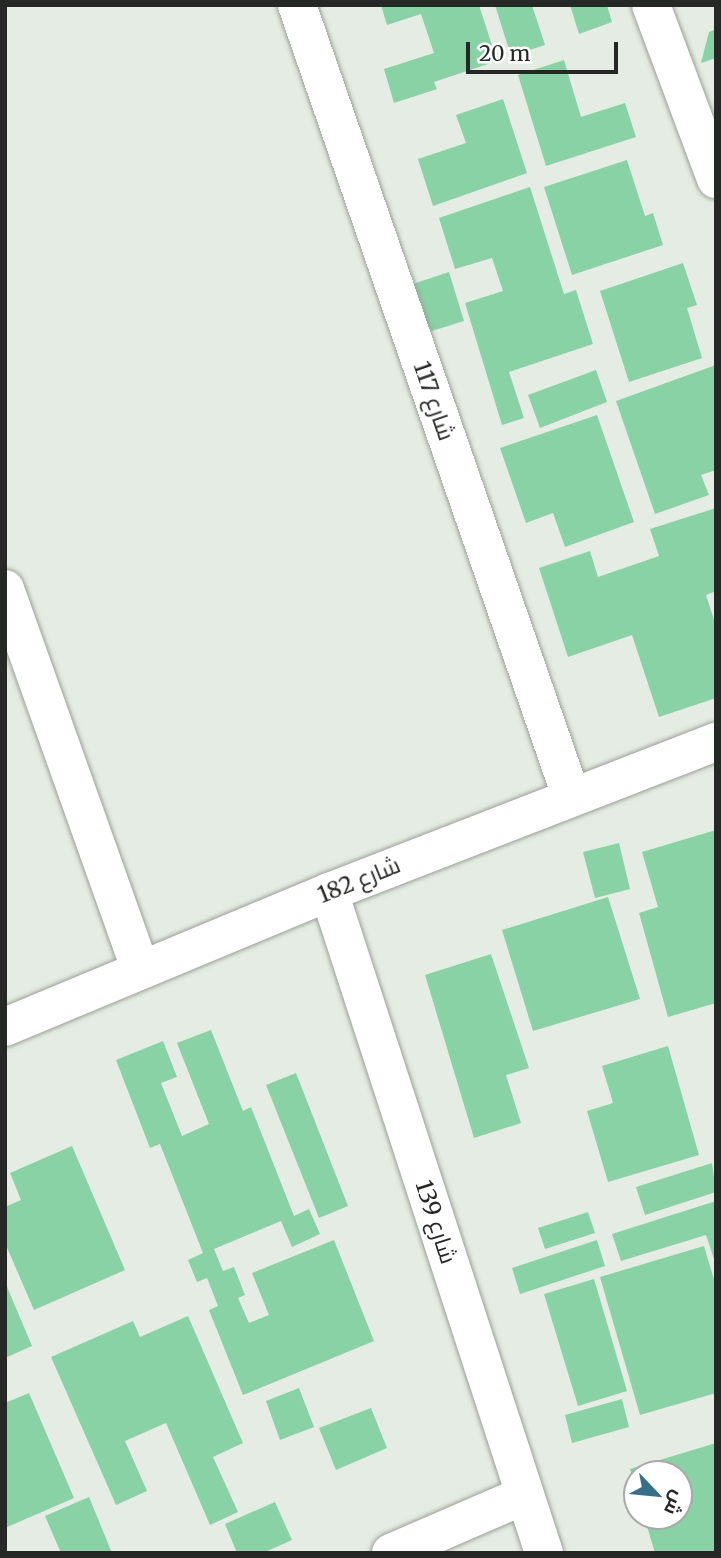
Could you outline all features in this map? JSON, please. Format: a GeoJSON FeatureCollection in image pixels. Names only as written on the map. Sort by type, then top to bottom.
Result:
{"type":"FeatureCollection","features":[{"type":"Feature","properties":{"kind":"street","name":"شارع 117"},"geometry":{"type":"LineString","coordinates":[[297,5],[571,796]]}},
{"type":"Feature","properties":{"kind":"street"},"geometry":{"type":"LineString","coordinates":[[651,5],[716,179]]}},
{"type":"Feature","properties":{"kind":"street"},"geometry":{"type":"LineString","coordinates":[[5,589],[140,969]]}},
{"type":"Feature","properties":{"kind":"street","name":"شارع 182"},"geometry":{"type":"LineString","coordinates":[[5,1027],[329,892],[716,742]]}},
{"type":"Feature","properties":{"kind":"street","name":"شارع 139"},"geometry":{"type":"LineString","coordinates":[[329,892],[544,1553]]}},
{"type":"Feature","properties":{"kind":"street"},"geometry":{"type":"LineString","coordinates":[[391,1553],[525,1495]]}},
{"type":"Feature","properties":{"kind":"building"},"geometry":{"type":"Polygon","coordinates":[[[381,5],[479,5],[497,61],[434,82],[437,89],[394,103],[384,69],[434,53],[421,14],[387,25],[381,5]]]}},
{"type":"Feature","properties":{"kind":"building"},"geometry":{"type":"Polygon","coordinates":[[[495,5],[532,5],[545,45],[511,56],[495,5]]]}},
{"type":"Feature","properties":{"kind":"building"},"geometry":{"type":"Polygon","coordinates":[[[570,5],[607,5],[612,22],[579,34],[570,5]]]}},
{"type":"Feature","properties":{"kind":"building"},"geometry":{"type":"Polygon","coordinates":[[[716,29],[716,58],[701,63],[709,32],[716,29]]]}},
{"type":"Feature","properties":{"kind":"building"},"geometry":{"type":"Polygon","coordinates":[[[564,60],[581,117],[625,103],[636,137],[546,166],[518,75],[564,60]]]}},
{"type":"Feature","properties":{"kind":"building"},"geometry":{"type":"Polygon","coordinates":[[[503,99],[527,173],[433,206],[418,159],[466,143],[456,115],[503,99]]]}},
{"type":"Feature","properties":{"kind":"building"},"geometry":{"type":"Polygon","coordinates":[[[627,160],[645,216],[653,213],[663,245],[572,275],[544,187],[627,160]]]}},
{"type":"Feature","properties":{"kind":"building"},"geometry":{"type":"Polygon","coordinates":[[[530,187],[564,294],[576,290],[593,344],[509,372],[524,418],[502,425],[465,303],[503,291],[492,258],[455,269],[439,218],[530,187]]]}},
{"type":"Feature","properties":{"kind":"building"},"geometry":{"type":"Polygon","coordinates":[[[683,263],[697,305],[687,308],[702,358],[629,382],[600,291],[683,263]]]}},
{"type":"Feature","properties":{"kind":"building"},"geometry":{"type":"Polygon","coordinates":[[[449,272],[464,321],[422,334],[407,286],[449,272]]]}},
{"type":"Feature","properties":{"kind":"building"},"geometry":{"type":"Polygon","coordinates":[[[716,365],[716,470],[701,475],[709,495],[655,514],[616,401],[716,365]]]}},
{"type":"Feature","properties":{"kind":"building"},"geometry":{"type":"Polygon","coordinates":[[[596,370],[607,402],[540,428],[528,395],[596,370]]]}},
{"type":"Feature","properties":{"kind":"building"},"geometry":{"type":"Polygon","coordinates":[[[597,415],[634,522],[565,547],[553,513],[526,523],[500,448],[597,415]]]}},
{"type":"Feature","properties":{"kind":"building"},"geometry":{"type":"Polygon","coordinates":[[[716,508],[716,591],[706,595],[716,626],[716,698],[659,717],[632,635],[568,657],[539,568],[590,551],[598,577],[659,556],[650,529],[716,508]]]}},
{"type":"Feature","properties":{"kind":"building"},"geometry":{"type":"Polygon","coordinates":[[[716,830],[716,1003],[668,1017],[639,913],[658,907],[642,852],[716,830]]]}},
{"type":"Feature","properties":{"kind":"building"},"geometry":{"type":"Polygon","coordinates":[[[619,843],[630,889],[595,898],[583,852],[619,843]]]}},
{"type":"Feature","properties":{"kind":"building"},"geometry":{"type":"Polygon","coordinates":[[[608,897],[640,999],[533,1031],[502,930],[608,897]]]}},
{"type":"Feature","properties":{"kind":"building"},"geometry":{"type":"Polygon","coordinates":[[[491,954],[529,1068],[506,1075],[521,1123],[474,1138],[425,975],[491,954]]]}},
{"type":"Feature","properties":{"kind":"building"},"geometry":{"type":"Polygon","coordinates":[[[211,1030],[243,1111],[251,1107],[294,1216],[309,1209],[320,1234],[292,1247],[281,1221],[214,1249],[223,1271],[234,1267],[245,1295],[238,1298],[249,1323],[269,1315],[252,1273],[334,1240],[374,1341],[243,1395],[209,1310],[218,1306],[207,1278],[197,1282],[188,1260],[203,1253],[160,1144],[150,1148],[116,1060],[163,1041],[177,1077],[161,1083],[182,1136],[209,1124],[177,1043],[211,1030]]]}},
{"type":"Feature","properties":{"kind":"building"},"geometry":{"type":"Polygon","coordinates":[[[668,1046],[699,1155],[608,1182],[587,1111],[613,1103],[602,1066],[668,1046]]]}},
{"type":"Feature","properties":{"kind":"building"},"geometry":{"type":"Polygon","coordinates":[[[296,1073],[348,1206],[319,1218],[266,1085],[296,1073]]]}},
{"type":"Feature","properties":{"kind":"building"},"geometry":{"type":"Polygon","coordinates":[[[72,1146],[125,1270],[34,1310],[5,1243],[5,1207],[21,1200],[10,1173],[72,1146]]]}},
{"type":"Feature","properties":{"kind":"building"},"geometry":{"type":"Polygon","coordinates":[[[712,1163],[716,1192],[645,1215],[636,1187],[712,1163]]]}},
{"type":"Feature","properties":{"kind":"building"},"geometry":{"type":"Polygon","coordinates":[[[716,1201],[716,1265],[706,1235],[621,1261],[612,1234],[716,1201]]]}},
{"type":"Feature","properties":{"kind":"building"},"geometry":{"type":"Polygon","coordinates":[[[588,1212],[595,1233],[545,1249],[538,1228],[588,1212]]]}},
{"type":"Feature","properties":{"kind":"building"},"geometry":{"type":"Polygon","coordinates":[[[597,1240],[605,1266],[520,1294],[512,1268],[597,1240]]]}},
{"type":"Feature","properties":{"kind":"building"},"geometry":{"type":"Polygon","coordinates":[[[704,1246],[716,1286],[716,1393],[640,1415],[600,1277],[704,1246]]]}},
{"type":"Feature","properties":{"kind":"building"},"geometry":{"type":"Polygon","coordinates":[[[594,1279],[627,1391],[578,1406],[544,1294],[594,1279]]]}},
{"type":"Feature","properties":{"kind":"building"},"geometry":{"type":"Polygon","coordinates":[[[5,1282],[32,1346],[5,1358],[5,1282]]]}},
{"type":"Feature","properties":{"kind":"building"},"geometry":{"type":"Polygon","coordinates":[[[188,1316],[243,1443],[213,1457],[238,1512],[210,1525],[166,1423],[125,1441],[147,1491],[116,1505],[51,1357],[133,1321],[140,1337],[188,1316]]]}},
{"type":"Feature","properties":{"kind":"building"},"geometry":{"type":"Polygon","coordinates":[[[299,1388],[314,1427],[280,1440],[266,1401],[299,1388]]]}},
{"type":"Feature","properties":{"kind":"building"},"geometry":{"type":"Polygon","coordinates":[[[29,1393],[74,1498],[5,1528],[5,1403],[29,1393]]]}},
{"type":"Feature","properties":{"kind":"building"},"geometry":{"type":"Polygon","coordinates":[[[622,1399],[629,1427],[572,1443],[565,1415],[622,1399]]]}},
{"type":"Feature","properties":{"kind":"building"},"geometry":{"type":"Polygon","coordinates":[[[371,1408],[387,1448],[336,1470],[319,1428],[371,1408]]]}},
{"type":"Feature","properties":{"kind":"building"},"geometry":{"type":"Polygon","coordinates":[[[716,1443],[716,1553],[655,1553],[648,1530],[693,1530],[693,1460],[660,1460],[716,1443]]]}},
{"type":"Feature","properties":{"kind":"building"},"geometry":{"type":"Polygon","coordinates":[[[89,1497],[112,1553],[61,1553],[45,1516],[89,1497]]]}},
{"type":"Feature","properties":{"kind":"building"},"geometry":{"type":"Polygon","coordinates":[[[275,1502],[292,1540],[263,1553],[237,1553],[225,1524],[275,1502]]]}}]}
